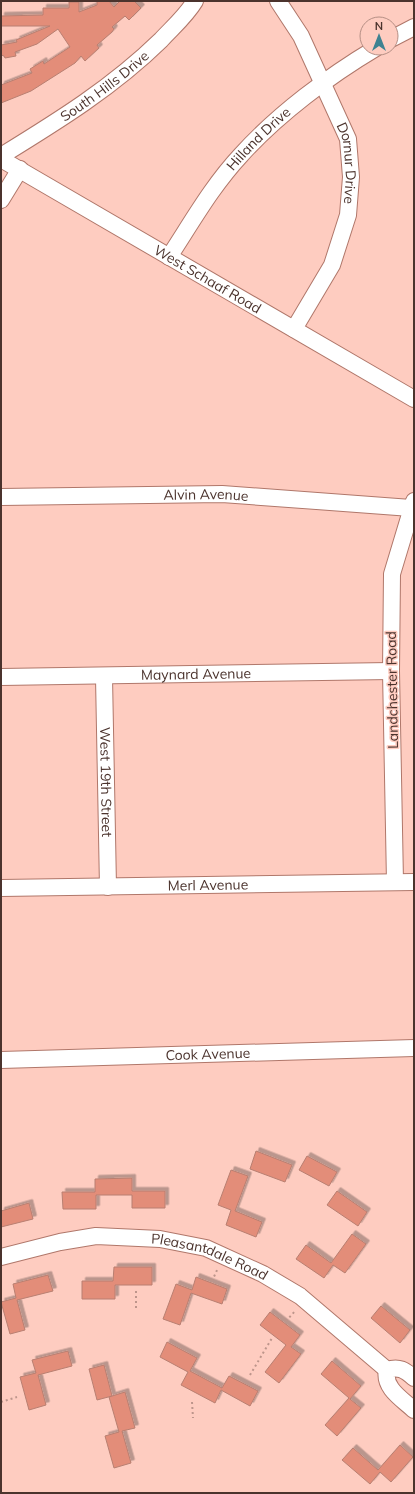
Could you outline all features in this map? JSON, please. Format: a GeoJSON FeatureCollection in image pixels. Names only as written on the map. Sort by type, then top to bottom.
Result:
{"type":"FeatureCollection","features":[{"type":"Feature","properties":{"kind":"street","name":"South Hills Drive"},"geometry":{"type":"LineString","coordinates":[[1,158],[98,94],[140,61],[187,14],[195,1]]}},
{"type":"Feature","properties":{"kind":"street","name":"Dornur Drive"},"geometry":{"type":"LineString","coordinates":[[278,1],[301,36],[322,85],[348,139],[351,177],[348,215],[332,265],[294,329]]}},
{"type":"Feature","properties":{"kind":"street"},"geometry":{"type":"LineString","coordinates":[[399,35],[414,27]]}},
{"type":"Feature","properties":{"kind":"street","name":"Hilland Drive"},"geometry":{"type":"LineString","coordinates":[[169,257],[212,190],[240,155],[278,119],[322,85],[364,56]]}},
{"type":"Feature","properties":{"kind":"street","name":"West Schaaf Road"},"geometry":{"type":"LineString","coordinates":[[1,158],[414,399]]}},
{"type":"Feature","properties":{"kind":"street"},"geometry":{"type":"LineString","coordinates":[[1,200],[20,169]]}},
{"type":"Feature","properties":{"kind":"street","name":"Alvin Avenue"},"geometry":{"type":"LineString","coordinates":[[1,497],[222,494],[413,505]]}},
{"type":"Feature","properties":{"kind":"street","name":"Landchester Road"},"geometry":{"type":"LineString","coordinates":[[396,882],[391,671],[392,574],[413,505]]}},
{"type":"Feature","properties":{"kind":"street","name":"Maynard Avenue"},"geometry":{"type":"LineString","coordinates":[[1,677],[104,677],[391,671]]}},
{"type":"Feature","properties":{"kind":"street","name":"West 19th Street"},"geometry":{"type":"LineString","coordinates":[[104,677],[108,887]]}},
{"type":"Feature","properties":{"kind":"street","name":"Merl Avenue"},"geometry":{"type":"LineString","coordinates":[[1,888],[414,882]]}},
{"type":"Feature","properties":{"kind":"street","name":"Cook Avenue"},"geometry":{"type":"LineString","coordinates":[[1,1060],[414,1048]]}},
{"type":"Feature","properties":{"kind":"street","name":"Pleasantdale Road"},"geometry":{"type":"LineString","coordinates":[[1,1257],[60,1242],[96,1236],[160,1239],[206,1248],[263,1274],[300,1296],[387,1370]]}},
{"type":"Feature","properties":{"kind":"street"},"geometry":{"type":"LineString","coordinates":[[414,1378],[405,1370],[400,1368],[387,1370],[385,1376],[391,1389],[414,1410]]}},
{"type":"Feature","properties":{"kind":"path"},"geometry":{"type":"LineString","coordinates":[[212,1281],[218,1268]]}},
{"type":"Feature","properties":{"kind":"path"},"geometry":{"type":"LineString","coordinates":[[136,1291],[136,1308]]}},
{"type":"Feature","properties":{"kind":"path"},"geometry":{"type":"LineString","coordinates":[[286,1321],[297,1309]]}},
{"type":"Feature","properties":{"kind":"path"},"geometry":{"type":"LineString","coordinates":[[250,1375],[272,1338]]}},
{"type":"Feature","properties":{"kind":"path"},"geometry":{"type":"LineString","coordinates":[[1,1402],[17,1397]]}},
{"type":"Feature","properties":{"kind":"path"},"geometry":{"type":"LineString","coordinates":[[192,1402],[193,1418]]}},
{"type":"Feature","properties":{"kind":"building"},"geometry":{"type":"Polygon","coordinates":[[[97,1],[109,1],[114,7],[120,1],[134,1],[141,8],[129,20],[125,16],[112,27],[114,29],[112,32],[97,45],[99,48],[85,61],[81,56],[75,63],[31,91],[1,103],[1,85],[32,73],[30,69],[43,61],[44,64],[70,47],[58,29],[37,44],[15,52],[16,56],[5,58],[1,55],[1,45],[17,42],[16,40],[50,26],[1,26],[1,16],[43,15],[43,8],[69,8],[69,2],[79,2],[79,12],[97,5],[97,1]]]}},
{"type":"Feature","properties":{"kind":"building"},"geometry":{"type":"Polygon","coordinates":[[[256,1151],[292,1165],[285,1182],[250,1169],[256,1151]]]}},
{"type":"Feature","properties":{"kind":"building"},"geometry":{"type":"Polygon","coordinates":[[[307,1156],[337,1172],[329,1186],[299,1170],[307,1156]]]}},
{"type":"Feature","properties":{"kind":"building"},"geometry":{"type":"Polygon","coordinates":[[[231,1170],[248,1176],[235,1211],[262,1222],[256,1237],[226,1225],[231,1210],[218,1205],[231,1170]]]}},
{"type":"Feature","properties":{"kind":"building"},"geometry":{"type":"Polygon","coordinates":[[[132,1178],[132,1191],[165,1191],[165,1208],[132,1208],[132,1195],[96,1195],[96,1209],[63,1209],[62,1192],[95,1192],[95,1179],[132,1178]]]}},
{"type":"Feature","properties":{"kind":"building"},"geometry":{"type":"Polygon","coordinates":[[[337,1191],[367,1212],[358,1226],[327,1205],[337,1191]]]}},
{"type":"Feature","properties":{"kind":"building"},"geometry":{"type":"Polygon","coordinates":[[[29,1203],[33,1219],[1,1227],[1,1211],[29,1203]]]}},
{"type":"Feature","properties":{"kind":"building"},"geometry":{"type":"Polygon","coordinates":[[[352,1234],[366,1244],[345,1273],[333,1265],[324,1278],[296,1259],[306,1245],[331,1263],[352,1234]]]}},
{"type":"Feature","properties":{"kind":"building"},"geometry":{"type":"Polygon","coordinates":[[[114,1267],[152,1267],[152,1285],[115,1285],[115,1299],[82,1299],[82,1281],[113,1281],[114,1267]]]}},
{"type":"Feature","properties":{"kind":"building"},"geometry":{"type":"Polygon","coordinates":[[[48,1275],[53,1291],[17,1300],[25,1330],[10,1334],[1,1302],[16,1298],[13,1284],[48,1275]]]}},
{"type":"Feature","properties":{"kind":"building"},"geometry":{"type":"Polygon","coordinates":[[[196,1277],[227,1289],[222,1304],[191,1293],[180,1325],[163,1319],[176,1284],[192,1290],[196,1277]]]}},
{"type":"Feature","properties":{"kind":"building"},"geometry":{"type":"Polygon","coordinates":[[[381,1306],[410,1330],[400,1343],[371,1318],[381,1306]]]}},
{"type":"Feature","properties":{"kind":"building"},"geometry":{"type":"Polygon","coordinates":[[[270,1312],[300,1335],[291,1347],[301,1354],[279,1383],[265,1372],[286,1345],[260,1325],[270,1312]]]}},
{"type":"Feature","properties":{"kind":"building"},"geometry":{"type":"Polygon","coordinates":[[[167,1342],[197,1358],[190,1371],[222,1388],[229,1376],[258,1391],[250,1406],[221,1390],[215,1403],[181,1385],[188,1372],[160,1357],[167,1342]]]}},
{"type":"Feature","properties":{"kind":"building"},"geometry":{"type":"Polygon","coordinates":[[[68,1351],[72,1366],[38,1375],[46,1405],[29,1410],[20,1377],[36,1373],[32,1360],[68,1351]]]}},
{"type":"Feature","properties":{"kind":"building"},"geometry":{"type":"Polygon","coordinates":[[[332,1361],[361,1386],[350,1399],[361,1408],[337,1436],[325,1425],[349,1398],[321,1374],[332,1361]]]}},
{"type":"Feature","properties":{"kind":"building"},"geometry":{"type":"Polygon","coordinates":[[[104,1365],[112,1396],[97,1400],[89,1369],[104,1365]]]}},
{"type":"Feature","properties":{"kind":"building"},"geometry":{"type":"Polygon","coordinates":[[[125,1392],[135,1428],[122,1431],[131,1463],[114,1468],[105,1436],[119,1432],[109,1397],[125,1392]]]}},
{"type":"Feature","properties":{"kind":"building"},"geometry":{"type":"Polygon","coordinates":[[[400,1445],[413,1457],[391,1482],[380,1472],[370,1484],[342,1460],[353,1448],[378,1470],[400,1445]]]}}]}
